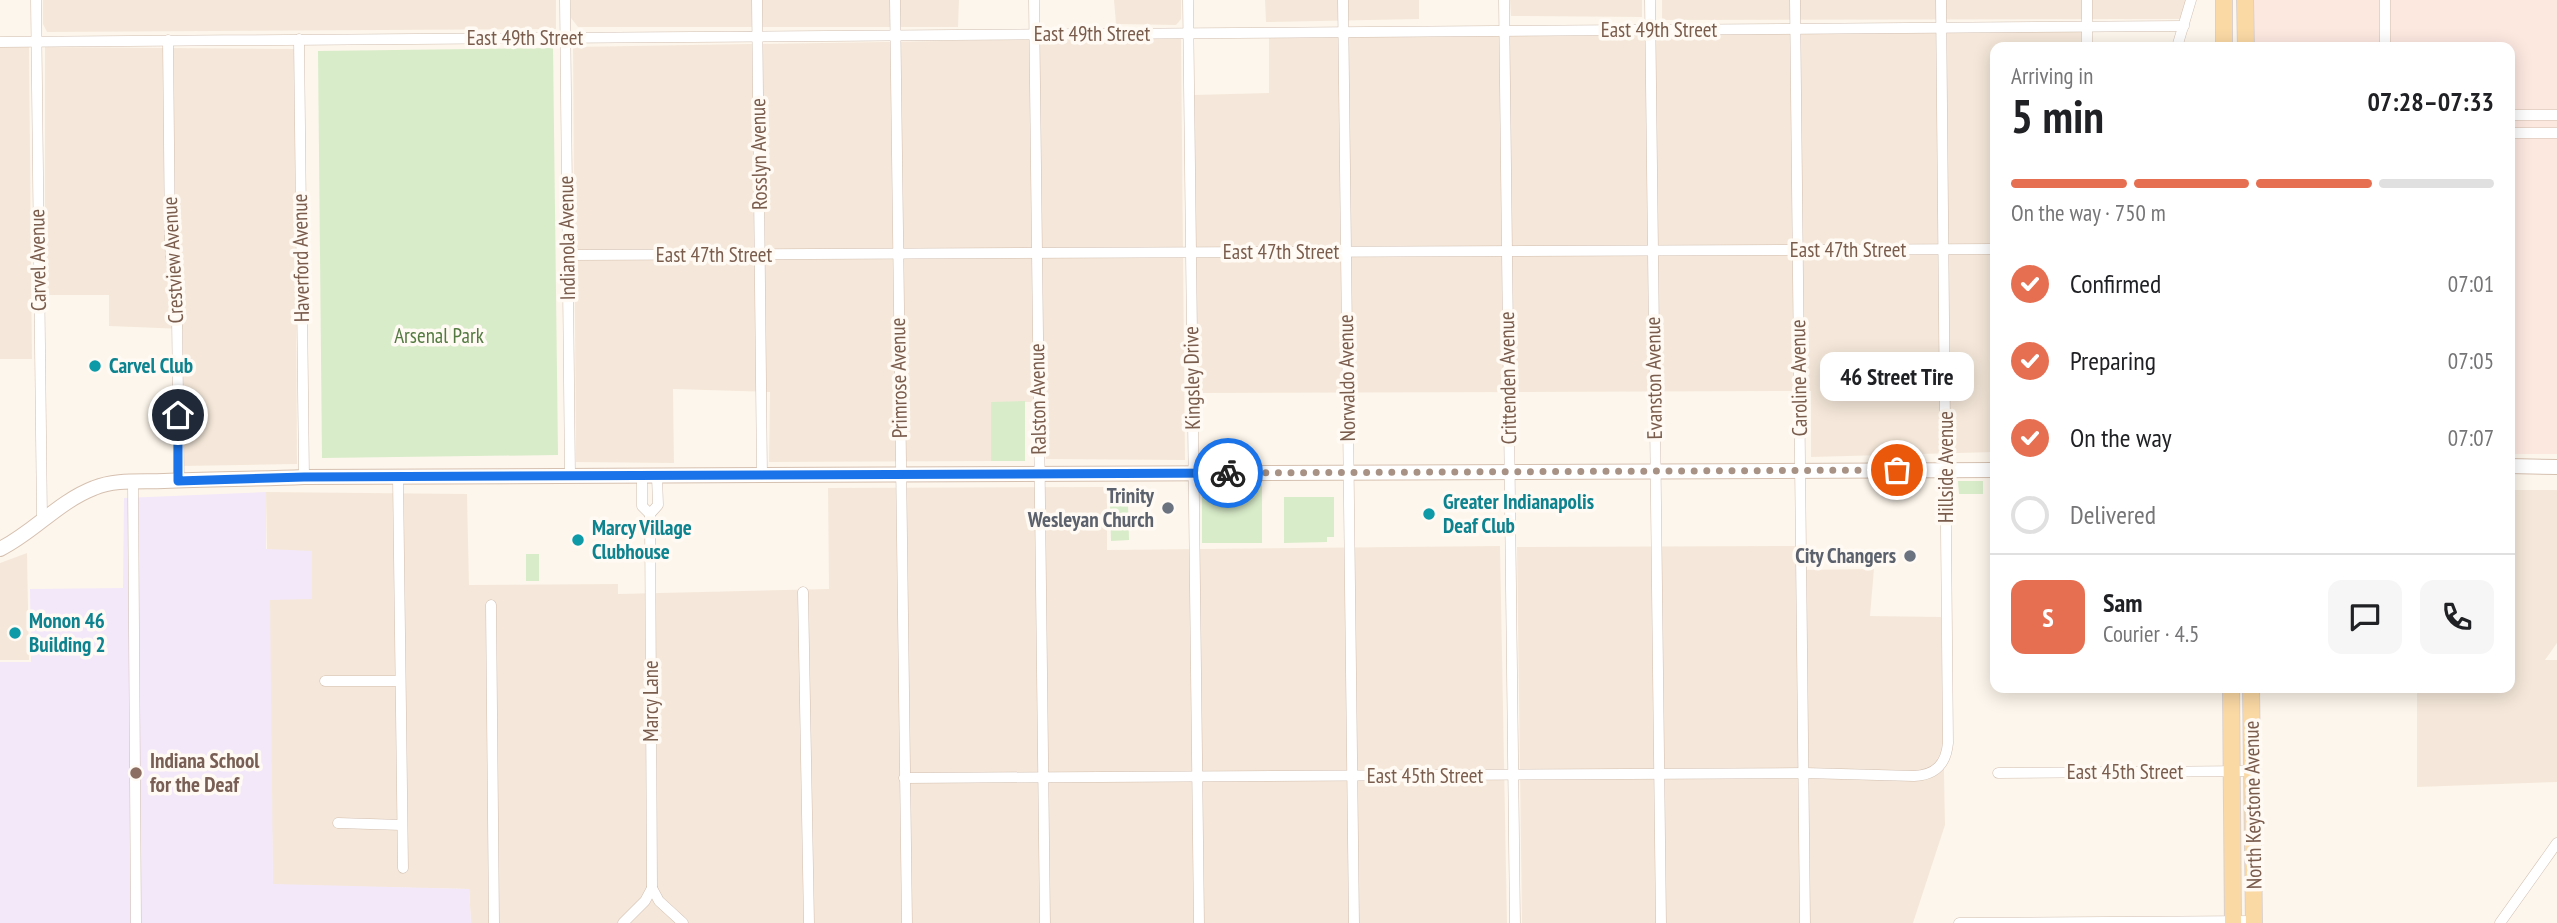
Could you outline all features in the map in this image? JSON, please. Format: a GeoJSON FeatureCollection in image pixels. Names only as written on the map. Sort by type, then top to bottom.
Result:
{"type":"FeatureCollection","features":[{"type":"Feature","properties":{"kind":"main road"},"geometry":{"type":"LineString","coordinates":[[2224,0],[2224,42]]}},
{"type":"Feature","properties":{"kind":"main road"},"geometry":{"type":"LineString","coordinates":[[2245,0],[2246,42]]}},
{"type":"Feature","properties":{"kind":"main road"},"geometry":{"type":"LineString","coordinates":[[2515,466],[2557,467]]}},
{"type":"Feature","properties":{"kind":"main road"},"geometry":{"type":"LineString","coordinates":[[0,549],[15,541],[64,503],[97,486],[133,482],[304,477],[1990,470]]}},
{"type":"Feature","properties":{"kind":"main road","name":"North Keystone Avenue"},"geometry":{"type":"LineString","coordinates":[[2231,693],[2233,922]]}},
{"type":"Feature","properties":{"kind":"main road","name":"North Keystone Avenue"},"geometry":{"type":"LineString","coordinates":[[2251,693],[2254,922]]}},
{"type":"Feature","properties":{"kind":"street","name":"Carvel Avenue"},"geometry":{"type":"LineString","coordinates":[[36,0],[41,519]]}},
{"type":"Feature","properties":{"kind":"street","name":"Indianola Avenue"},"geometry":{"type":"LineString","coordinates":[[565,0],[570,476]]}},
{"type":"Feature","properties":{"kind":"street","name":"Rosslyn Avenue"},"geometry":{"type":"LineString","coordinates":[[757,0],[762,476]]}},
{"type":"Feature","properties":{"kind":"street","name":"Primrose Avenue"},"geometry":{"type":"LineString","coordinates":[[895,0],[907,923]]}},
{"type":"Feature","properties":{"kind":"street","name":"Ralston Avenue"},"geometry":{"type":"LineString","coordinates":[[1034,0],[1045,923]]}},
{"type":"Feature","properties":{"kind":"street","name":"Kingsley Drive"},"geometry":{"type":"LineString","coordinates":[[1188,0],[1199,923]]}},
{"type":"Feature","properties":{"kind":"street","name":"Norwaldo Avenue"},"geometry":{"type":"LineString","coordinates":[[1343,0],[1354,923]]}},
{"type":"Feature","properties":{"kind":"street","name":"Crittenden Avenue"},"geometry":{"type":"LineString","coordinates":[[1504,0],[1515,923]]}},
{"type":"Feature","properties":{"kind":"street","name":"Evanston Avenue"},"geometry":{"type":"LineString","coordinates":[[1650,0],[1661,923]]}},
{"type":"Feature","properties":{"kind":"street","name":"Caroline Avenue"},"geometry":{"type":"LineString","coordinates":[[1796,0],[1805,923]]}},
{"type":"Feature","properties":{"kind":"street","name":"Hillside Avenue"},"geometry":{"type":"LineString","coordinates":[[1941,0],[1948,743],[1942,765]]}},
{"type":"Feature","properties":{"kind":"street"},"geometry":{"type":"LineString","coordinates":[[2087,0],[2087,42]]}},
{"type":"Feature","properties":{"kind":"street"},"geometry":{"type":"LineString","coordinates":[[2179,42],[2192,0]]}},
{"type":"Feature","properties":{"kind":"street"},"geometry":{"type":"LineString","coordinates":[[2385,0],[2385,42]]}},
{"type":"Feature","properties":{"kind":"street","name":"East 49th Street"},"geometry":{"type":"LineString","coordinates":[[0,42],[2184,26]]}},
{"type":"Feature","properties":{"kind":"street","name":"Haverford Avenue"},"geometry":{"type":"LineString","coordinates":[[299,39],[304,477]]}},
{"type":"Feature","properties":{"kind":"street","name":"Crestview Avenue"},"geometry":{"type":"LineString","coordinates":[[168,40],[170,246],[177,317],[178,481]]}},
{"type":"Feature","properties":{"kind":"street"},"geometry":{"type":"LineString","coordinates":[[2515,115],[2557,115]]}},
{"type":"Feature","properties":{"kind":"street"},"geometry":{"type":"LineString","coordinates":[[2515,133],[2557,133]]}},
{"type":"Feature","properties":{"kind":"street","name":"East 47th Street"},"geometry":{"type":"LineString","coordinates":[[568,255],[1990,249]]}},
{"type":"Feature","properties":{"kind":"street","name":"Marcy Lane"},"geometry":{"type":"LineString","coordinates":[[650,476],[642,506],[650,514]]}},
{"type":"Feature","properties":{"kind":"street","name":"Marcy Lane"},"geometry":{"type":"LineString","coordinates":[[650,476],[658,505],[650,514],[652,888]]}},
{"type":"Feature","properties":{"kind":"street"},"geometry":{"type":"LineString","coordinates":[[398,478],[402,868]]}},
{"type":"Feature","properties":{"kind":"street"},"geometry":{"type":"LineString","coordinates":[[133,482],[136,923]]}},
{"type":"Feature","properties":{"kind":"street"},"geometry":{"type":"LineString","coordinates":[[803,592],[809,923]]}},
{"type":"Feature","properties":{"kind":"street"},"geometry":{"type":"LineString","coordinates":[[491,605],[494,923]]}},
{"type":"Feature","properties":{"kind":"street"},"geometry":{"type":"LineString","coordinates":[[326,681],[400,681]]}},
{"type":"Feature","properties":{"kind":"street","name":"East 45th Street"},"geometry":{"type":"LineString","coordinates":[[904,778],[1805,773],[1919,776],[1930,774],[1942,765]]}},
{"type":"Feature","properties":{"kind":"street","name":"East 45th Street"},"geometry":{"type":"LineString","coordinates":[[1998,773],[2252,771]]}},
{"type":"Feature","properties":{"kind":"street"},"geometry":{"type":"LineString","coordinates":[[338,823],[402,825]]}},
{"type":"Feature","properties":{"kind":"street"},"geometry":{"type":"LineString","coordinates":[[2500,923],[2557,843]]}},
{"type":"Feature","properties":{"kind":"street"},"geometry":{"type":"LineString","coordinates":[[623,923],[645,901],[652,888]]}},
{"type":"Feature","properties":{"kind":"street"},"geometry":{"type":"LineString","coordinates":[[652,888],[659,901],[684,923]]}},
{"type":"Feature","properties":{"kind":"street"},"geometry":{"type":"LineString","coordinates":[[1959,923],[2254,922]]}},
{"type":"Feature","properties":{"kind":"shaded area"},"geometry":{"type":"Polygon","coordinates":[[[43,0],[556,0],[556,29],[47,32],[43,24],[43,0]]]}},
{"type":"Feature","properties":{"kind":"shaded area"},"geometry":{"type":"Polygon","coordinates":[[[571,0],[959,0],[958,27],[578,27],[571,18],[571,0]]]}},
{"type":"Feature","properties":{"kind":"shaded area"},"geometry":{"type":"Polygon","coordinates":[[[1114,0],[1181,0],[1181,19],[1176,25],[1116,24],[1114,0]]]}},
{"type":"Feature","properties":{"kind":"shaded area"},"geometry":{"type":"Polygon","coordinates":[[[1265,0],[1419,0],[1419,19],[1266,22],[1265,0]]]}},
{"type":"Feature","properties":{"kind":"shaded area"},"geometry":{"type":"Polygon","coordinates":[[[1510,0],[1642,0],[1642,17],[1511,16],[1510,0]]]}},
{"type":"Feature","properties":{"kind":"shaded area"},"geometry":{"type":"Polygon","coordinates":[[[1662,0],[2186,0],[2181,19],[1662,20],[1662,0]]]}},
{"type":"Feature","properties":{"kind":"shaded area"},"geometry":{"type":"Polygon","coordinates":[[[2253,0],[2557,0],[2557,454],[2515,454],[2515,42],[2253,42],[2253,0]]]}},
{"type":"Feature","properties":{"kind":"shaded area"},"geometry":{"type":"Polygon","coordinates":[[[2082,31],[2081,42],[1990,42],[1990,452],[1811,457],[1811,391],[1198,393],[1193,95],[1269,93],[1269,37],[2082,31]]]}},
{"type":"Feature","properties":{"kind":"shaded area"},"geometry":{"type":"Polygon","coordinates":[[[1181,37],[1185,460],[1046,459],[1046,402],[991,402],[991,461],[769,462],[770,392],[673,389],[674,463],[576,462],[573,47],[1181,37]]]}},
{"type":"Feature","properties":{"kind":"shaded area"},"geometry":{"type":"Polygon","coordinates":[[[29,46],[32,359],[0,359],[0,47],[29,46]]]}},
{"type":"Feature","properties":{"kind":"shaded area"},"geometry":{"type":"Polygon","coordinates":[[[45,47],[295,49],[297,464],[182,466],[183,329],[109,326],[109,295],[45,295],[45,47]]]}},
{"type":"Feature","properties":{"kind":"shaded area"},"geometry":{"type":"Polygon","coordinates":[[[1107,487],[1107,550],[1500,546],[1507,923],[471,923],[469,889],[273,885],[266,492],[467,494],[469,585],[618,584],[618,594],[829,589],[828,488],[1107,487]]]}},
{"type":"Feature","properties":{"kind":"shaded area"},"geometry":{"type":"Polygon","coordinates":[[[2515,490],[2557,490],[2557,643],[2545,660],[2557,660],[2557,782],[2417,787],[2417,693],[2515,693],[2515,490]]]}},
{"type":"Feature","properties":{"kind":"shaded area","name":"Indiana School for the Deaf"},"geometry":{"type":"Polygon","coordinates":[[[266,492],[266,549],[312,551],[312,599],[270,600],[273,884],[469,889],[471,923],[0,923],[0,662],[31,662],[30,589],[123,588],[124,498],[266,492]]]}},
{"type":"Feature","properties":{"kind":"shaded area"},"geometry":{"type":"Polygon","coordinates":[[[1798,546],[1799,570],[1874,569],[1870,616],[1941,617],[1945,825],[1913,923],[1522,923],[1517,547],[1798,546]]]}},
{"type":"Feature","properties":{"kind":"shaded area"},"geometry":{"type":"Polygon","coordinates":[[[27,553],[29,660],[0,660],[0,563],[27,553]]]}},
{"type":"Feature","properties":{"kind":"green space","name":"Arsenal Park"},"geometry":{"type":"Polygon","coordinates":[[[553,48],[558,455],[322,458],[318,51],[553,48]]]}},
{"type":"Feature","properties":{"kind":"green space"},"geometry":{"type":"Polygon","coordinates":[[[1025,401],[1025,461],[991,461],[991,402],[1025,401]]]}},
{"type":"Feature","properties":{"kind":"green space"},"geometry":{"type":"Polygon","coordinates":[[[1958,481],[1983,481],[1983,494],[1959,494],[1958,481]]]}},
{"type":"Feature","properties":{"kind":"green space"},"geometry":{"type":"Polygon","coordinates":[[[1262,484],[1262,543],[1202,543],[1202,485],[1262,484]]]}},
{"type":"Feature","properties":{"kind":"green space"},"geometry":{"type":"Polygon","coordinates":[[[1284,497],[1334,497],[1334,537],[1327,537],[1327,542],[1284,543],[1284,497]]]}},
{"type":"Feature","properties":{"kind":"green space"},"geometry":{"type":"Polygon","coordinates":[[[1128,504],[1129,540],[1111,541],[1110,505],[1128,504]]]}},
{"type":"Feature","properties":{"kind":"green space"},"geometry":{"type":"Polygon","coordinates":[[[526,554],[539,554],[539,581],[526,581],[526,554]]]}},
{"type":"Feature","properties":{"kind":"way so far"},"geometry":{"type":"LineString","coordinates":[[1228,473],[1897,470]]}},
{"type":"Feature","properties":{"kind":"place","name":"Carvel Club"},"geometry":{"type":"Point","coordinates":[95,366]}},
{"type":"Feature","properties":{"kind":"place","name":"46 Street Tire"},"geometry":{"type":"Point","coordinates":[1897,470]}},
{"type":"Feature","properties":{"kind":"place","name":"Trinity Wesleyan Church"},"geometry":{"type":"Point","coordinates":[1168,508]}},
{"type":"Feature","properties":{"kind":"place","name":"Greater Indianapolis Deaf Club"},"geometry":{"type":"Point","coordinates":[1429,514]}},
{"type":"Feature","properties":{"kind":"place","name":"Marcy Village Clubhouse"},"geometry":{"type":"Point","coordinates":[578,540]}},
{"type":"Feature","properties":{"kind":"place","name":"City Changers"},"geometry":{"type":"Point","coordinates":[1910,556]}},
{"type":"Feature","properties":{"kind":"place","name":"Monon 46 Building 2"},"geometry":{"type":"Point","coordinates":[15,633]}},
{"type":"Feature","properties":{"kind":"place","name":"Indiana School for the Deaf"},"geometry":{"type":"Point","coordinates":[136,773]}},
{"type":"Feature","properties":{"kind":"route"},"geometry":{"type":"LineString","coordinates":[[178,415],[178,481],[304,477],[1228,473]]}}]}
